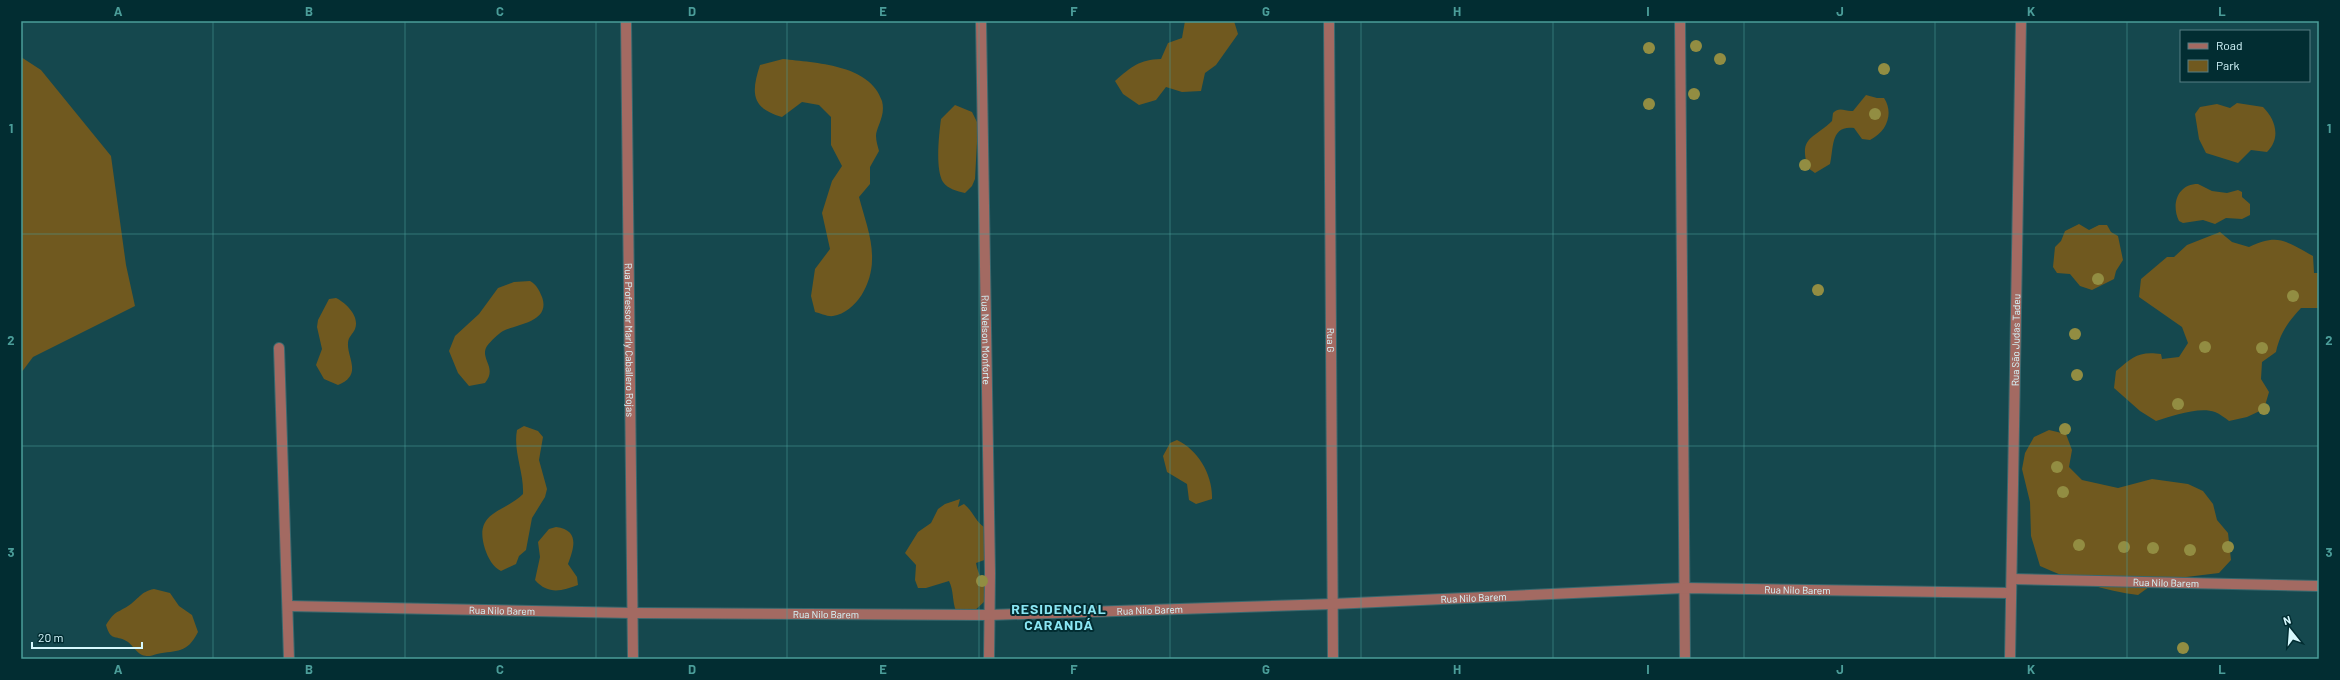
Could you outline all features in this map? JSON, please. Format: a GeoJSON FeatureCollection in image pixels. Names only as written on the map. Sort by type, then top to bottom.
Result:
{"type":"FeatureCollection","features":[{"type":"Feature","properties":{"kind":"street","name":"Rua Professor Marly Caballero Rojas"},"geometry":{"type":"LineString","coordinates":[[626,21],[633,659]]}},
{"type":"Feature","properties":{"kind":"street","name":"Rua Nelson Monforte"},"geometry":{"type":"LineString","coordinates":[[981,21],[990,573],[989,659]]}},
{"type":"Feature","properties":{"kind":"street","name":"Rua G"},"geometry":{"type":"LineString","coordinates":[[1329,21],[1333,659]]}},
{"type":"Feature","properties":{"kind":"street"},"geometry":{"type":"LineString","coordinates":[[1680,21],[1685,659]]}},
{"type":"Feature","properties":{"kind":"street","name":"Rua São Judas Tadeu"},"geometry":{"type":"LineString","coordinates":[[2010,659],[2021,21]]}},
{"type":"Feature","properties":{"kind":"street"},"geometry":{"type":"LineString","coordinates":[[279,348],[289,659]]}},
{"type":"Feature","properties":{"kind":"street","name":"Rua Nilo Barem"},"geometry":{"type":"LineString","coordinates":[[2012,579],[2319,586]]}},
{"type":"Feature","properties":{"kind":"street","name":"Rua Nilo Barem"},"geometry":{"type":"LineString","coordinates":[[288,606],[632,613],[989,615],[1332,604],[1684,588],[2011,593]]}},
{"type":"Feature","properties":{"kind":"green space"},"geometry":{"type":"Polygon","coordinates":[[[1185,21],[1234,21],[1238,34],[1216,65],[1205,73],[1201,91],[1182,92],[1166,87],[1156,100],[1139,105],[1123,94],[1115,81],[1126,71],[1141,62],[1161,59],[1168,43],[1182,38],[1185,21]]]}},
{"type":"Feature","properties":{"kind":"green space"},"geometry":{"type":"Polygon","coordinates":[[[21,57],[41,70],[111,156],[126,265],[135,306],[33,357],[21,373],[21,57]]]}},
{"type":"Feature","properties":{"kind":"green space"},"geometry":{"type":"Polygon","coordinates":[[[783,59],[825,64],[854,73],[866,79],[876,89],[883,106],[882,116],[876,133],[879,151],[870,167],[870,184],[859,197],[868,228],[872,252],[869,278],[862,295],[856,303],[842,313],[833,316],[815,312],[811,296],[815,269],[830,249],[822,213],[832,181],[842,166],[831,145],[831,117],[819,105],[802,102],[782,117],[764,109],[759,104],[756,98],[755,84],[760,65],[783,59]]]}},
{"type":"Feature","properties":{"kind":"green space"},"geometry":{"type":"Polygon","coordinates":[[[1866,95],[1884,98],[1888,110],[1885,127],[1876,137],[1870,140],[1862,139],[1854,128],[1846,128],[1841,130],[1834,139],[1830,164],[1815,173],[1808,168],[1805,158],[1806,144],[1814,135],[1832,121],[1833,113],[1838,110],[1853,111],[1866,95]]]}},
{"type":"Feature","properties":{"kind":"green space"},"geometry":{"type":"Polygon","coordinates":[[[2237,103],[2263,107],[2274,123],[2275,129],[2274,141],[2267,152],[2251,150],[2238,163],[2206,153],[2199,139],[2195,114],[2200,107],[2217,104],[2230,108],[2237,103]]]}},
{"type":"Feature","properties":{"kind":"green space"},"geometry":{"type":"Polygon","coordinates":[[[955,105],[972,112],[978,124],[975,179],[972,186],[965,193],[947,186],[943,182],[939,169],[938,151],[941,119],[955,105]]]}},
{"type":"Feature","properties":{"kind":"green space"},"geometry":{"type":"Polygon","coordinates":[[[2198,184],[2212,191],[2227,193],[2238,190],[2242,192],[2242,197],[2250,204],[2250,215],[2242,219],[2226,218],[2215,224],[2203,220],[2183,223],[2179,221],[2176,208],[2178,196],[2185,188],[2198,184]]]}},
{"type":"Feature","properties":{"kind":"green space"},"geometry":{"type":"Polygon","coordinates":[[[2079,224],[2089,230],[2099,225],[2107,225],[2111,232],[2118,236],[2123,260],[2116,271],[2114,279],[2092,290],[2080,286],[2070,274],[2057,273],[2053,267],[2055,247],[2061,241],[2065,231],[2079,224]]]}},
{"type":"Feature","properties":{"kind":"green space"},"geometry":{"type":"Polygon","coordinates":[[[2220,232],[2232,242],[2249,247],[2267,240],[2275,240],[2289,243],[2313,256],[2314,273],[2319,273],[2319,308],[2301,308],[2285,328],[2276,352],[2262,362],[2261,379],[2269,392],[2264,409],[2247,417],[2229,421],[2215,412],[2202,410],[2186,412],[2156,421],[2140,411],[2114,388],[2116,371],[2141,354],[2161,354],[2162,359],[2179,357],[2188,343],[2182,327],[2139,297],[2141,279],[2167,257],[2174,257],[2187,245],[2220,232]]]}},
{"type":"Feature","properties":{"kind":"green space"},"geometry":{"type":"Polygon","coordinates":[[[530,281],[539,290],[542,297],[542,312],[531,321],[503,331],[487,346],[485,355],[490,372],[488,377],[485,383],[469,386],[458,373],[449,351],[455,336],[479,314],[498,288],[514,282],[530,281]]]}},
{"type":"Feature","properties":{"kind":"green space"},"geometry":{"type":"Polygon","coordinates":[[[336,298],[351,310],[356,319],[355,329],[348,343],[352,371],[346,381],[338,385],[324,379],[316,365],[322,349],[317,327],[318,320],[329,299],[336,298]]]}},
{"type":"Feature","properties":{"kind":"green space"},"geometry":{"type":"Polygon","coordinates":[[[524,426],[538,431],[543,437],[539,460],[547,489],[545,497],[532,518],[526,550],[519,556],[516,564],[501,571],[493,565],[486,552],[482,537],[483,527],[492,514],[523,494],[516,438],[517,430],[524,426]]]}},
{"type":"Feature","properties":{"kind":"green space"},"geometry":{"type":"Polygon","coordinates":[[[2049,430],[2066,434],[2072,450],[2069,467],[2082,480],[2118,488],[2152,479],[2188,484],[2203,491],[2213,504],[2217,520],[2228,533],[2231,560],[2219,573],[2170,579],[2153,584],[2138,595],[2113,591],[2088,584],[2063,576],[2040,566],[2031,536],[2030,502],[2022,469],[2025,453],[2034,437],[2049,430]]]}},
{"type":"Feature","properties":{"kind":"green space"},"geometry":{"type":"Polygon","coordinates":[[[1177,440],[1185,444],[1203,464],[1210,481],[1212,499],[1196,504],[1189,500],[1187,484],[1167,472],[1163,456],[1170,443],[1177,440]]]}},
{"type":"Feature","properties":{"kind":"green space"},"geometry":{"type":"Polygon","coordinates":[[[960,499],[958,507],[964,504],[978,522],[984,527],[990,558],[976,563],[984,585],[986,600],[970,615],[956,611],[952,588],[949,581],[926,588],[918,588],[915,580],[916,565],[905,553],[918,532],[931,523],[938,509],[945,504],[960,499]]]}},
{"type":"Feature","properties":{"kind":"green space"},"geometry":{"type":"Polygon","coordinates":[[[556,527],[564,529],[572,536],[573,546],[568,564],[577,577],[578,585],[561,590],[550,590],[540,585],[535,580],[540,557],[538,542],[549,529],[556,527]]]}},
{"type":"Feature","properties":{"kind":"green space"},"geometry":{"type":"Polygon","coordinates":[[[154,589],[170,593],[179,606],[192,615],[198,632],[190,644],[181,650],[146,656],[136,651],[128,642],[112,636],[106,625],[111,617],[116,613],[149,590],[154,589]]]}},
{"type":"Feature","properties":{"kind":"district","name":"RESIDENCIAL CARANDÁ"},"geometry":{"type":"Point","coordinates":[1059,618]}}]}
